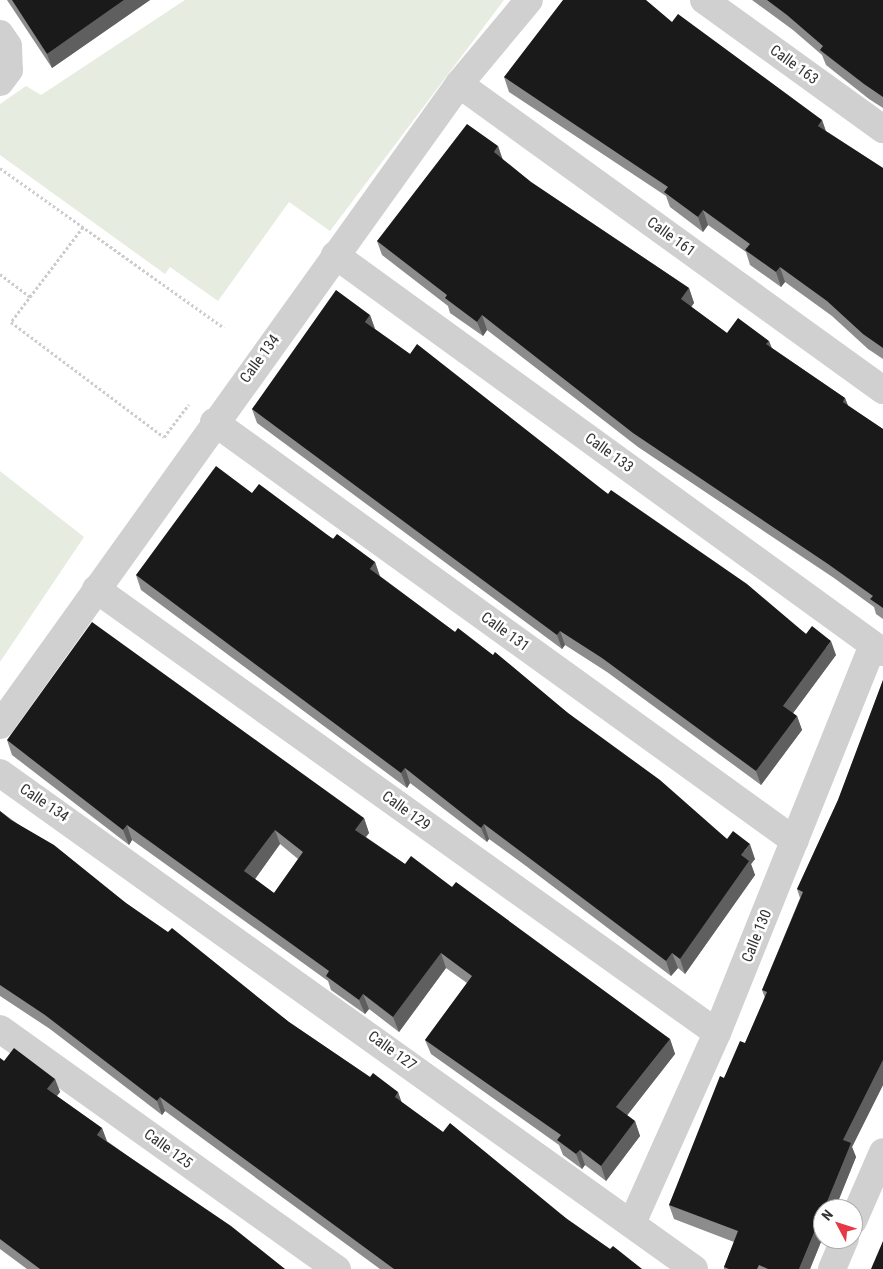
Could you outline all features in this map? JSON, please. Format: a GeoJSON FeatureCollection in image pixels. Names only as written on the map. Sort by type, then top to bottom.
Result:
{"type":"FeatureCollection","features":[{"type":"Feature","properties":{"kind":"street","name":"Calle 134"},"geometry":{"type":"LineString","coordinates":[[0,725],[214,422],[459,84],[529,0]]}},
{"type":"Feature","properties":{"kind":"street","name":"Calle 163"},"geometry":{"type":"LineString","coordinates":[[704,0],[883,129]]}},
{"type":"Feature","properties":{"kind":"street"},"geometry":{"type":"LineString","coordinates":[[0,34],[8,46],[5,76]]}},
{"type":"Feature","properties":{"kind":"street","name":"Calle 161"},"geometry":{"type":"LineString","coordinates":[[459,84],[883,390]]}},
{"type":"Feature","properties":{"kind":"street","name":"Calle 133"},"geometry":{"type":"LineString","coordinates":[[335,254],[878,648]]}},
{"type":"Feature","properties":{"kind":"street","name":"Calle 131"},"geometry":{"type":"LineString","coordinates":[[214,422],[796,841]]}},
{"type":"Feature","properties":{"kind":"street","name":"Calle 129"},"geometry":{"type":"LineString","coordinates":[[96,589],[717,1032]]}},
{"type":"Feature","properties":{"kind":"street","name":"Calle 130"},"geometry":{"type":"LineString","coordinates":[[632,1223],[717,1032],[878,648]]}},
{"type":"Feature","properties":{"kind":"street","name":"Calle 134"},"geometry":{"type":"LineString","coordinates":[[0,773],[89,834]]}},
{"type":"Feature","properties":{"kind":"street","name":"Calle 127"},"geometry":{"type":"LineString","coordinates":[[89,834],[694,1269]]}},
{"type":"Feature","properties":{"kind":"street","name":"Calle 125"},"geometry":{"type":"LineString","coordinates":[[0,1029],[336,1269]]}},
{"type":"Feature","properties":{"kind":"street"},"geometry":{"type":"LineString","coordinates":[[863,1199],[883,1152]]}},
{"type":"Feature","properties":{"kind":"street"},"geometry":{"type":"LineString","coordinates":[[832,1269],[841,1249]]}},
{"type":"Feature","properties":{"kind":"path"},"geometry":{"type":"LineString","coordinates":[[0,168],[224,328]]}},
{"type":"Feature","properties":{"kind":"path"},"geometry":{"type":"LineString","coordinates":[[83,227],[11,322],[164,437],[189,404]]}},
{"type":"Feature","properties":{"kind":"path"},"geometry":{"type":"LineString","coordinates":[[0,274],[30,297]]}},
{"type":"Feature","properties":{"kind":"shaded area"},"geometry":{"type":"Polygon","coordinates":[[[185,0],[504,0],[330,231],[289,202],[218,301],[170,267],[165,274],[0,155],[0,104],[26,86],[41,95],[185,0]]]}},
{"type":"Feature","properties":{"kind":"shaded area"},"geometry":{"type":"Polygon","coordinates":[[[0,471],[84,537],[0,662],[0,471]]]}},
{"type":"Feature","properties":{"kind":"building"},"geometry":{"type":"Polygon","coordinates":[[[12,0],[124,0],[47,54],[12,0]]]}},
{"type":"Feature","properties":{"kind":"building"},"geometry":{"type":"Polygon","coordinates":[[[563,0],[646,0],[672,22],[678,14],[822,120],[818,126],[883,168],[883,348],[863,334],[827,301],[780,267],[776,272],[745,250],[750,244],[703,210],[698,217],[664,192],[668,187],[504,77],[563,0]]]}},
{"type":"Feature","properties":{"kind":"building"},"geometry":{"type":"Polygon","coordinates":[[[767,0],[883,0],[883,97],[820,50],[823,46],[767,0]]]}},
{"type":"Feature","properties":{"kind":"building"},"geometry":{"type":"Polygon","coordinates":[[[467,124],[498,146],[494,152],[531,182],[689,288],[681,299],[727,333],[738,318],[769,341],[766,344],[845,398],[843,402],[883,429],[883,608],[870,599],[873,596],[828,564],[633,433],[482,315],[477,322],[445,298],[447,295],[377,241],[467,124]]]}},
{"type":"Feature","properties":{"kind":"building"},"geometry":{"type":"Polygon","coordinates":[[[336,290],[370,315],[365,322],[410,354],[417,344],[608,494],[611,490],[747,584],[806,634],[812,626],[831,641],[783,706],[797,716],[756,771],[602,658],[560,631],[557,635],[252,409],[336,290]]]}},
{"type":"Feature","properties":{"kind":"building"},"geometry":{"type":"Polygon","coordinates":[[[216,466],[252,493],[259,484],[333,539],[337,534],[375,562],[370,569],[455,632],[458,628],[493,655],[495,652],[568,713],[660,780],[727,839],[733,831],[750,844],[741,855],[749,861],[680,959],[672,953],[666,961],[484,824],[481,828],[405,768],[401,773],[136,575],[216,466]]]}},
{"type":"Feature","properties":{"kind":"building"},"geometry":{"type":"Polygon","coordinates":[[[92,622],[364,818],[355,830],[405,864],[411,856],[452,887],[456,882],[670,1039],[616,1107],[635,1121],[601,1166],[580,1150],[576,1154],[557,1140],[561,1135],[425,1040],[472,976],[441,953],[393,1017],[363,994],[359,1000],[326,976],[329,971],[127,825],[123,830],[7,740],[92,622]],[[275,830],[244,871],[274,893],[303,852],[275,830]]]}},
{"type":"Feature","properties":{"kind":"building"},"geometry":{"type":"Polygon","coordinates":[[[883,680],[883,1060],[843,1140],[851,1143],[828,1199],[813,1199],[813,1235],[799,1269],[768,1269],[759,1265],[757,1269],[729,1269],[724,1267],[738,1231],[669,1205],[720,1076],[724,1078],[740,1041],[745,1043],[767,992],[762,990],[803,892],[797,889],[838,800],[883,680]]]}},
{"type":"Feature","properties":{"kind":"building"},"geometry":{"type":"Polygon","coordinates":[[[0,811],[11,820],[54,845],[126,903],[168,932],[172,928],[289,1022],[370,1077],[373,1073],[398,1092],[395,1097],[443,1132],[450,1123],[567,1219],[610,1249],[613,1246],[642,1269],[394,1269],[160,1097],[157,1101],[45,1015],[0,985],[0,811]]]}},
{"type":"Feature","properties":{"kind":"building"},"geometry":{"type":"Polygon","coordinates":[[[14,1048],[55,1079],[47,1089],[102,1128],[97,1135],[231,1226],[285,1269],[40,1269],[0,1239],[0,1058],[4,1061],[14,1048]]]}},
{"type":"Feature","properties":{"kind":"building"},"geometry":{"type":"Polygon","coordinates":[[[883,1241],[883,1269],[871,1269],[883,1241]]]}}]}
